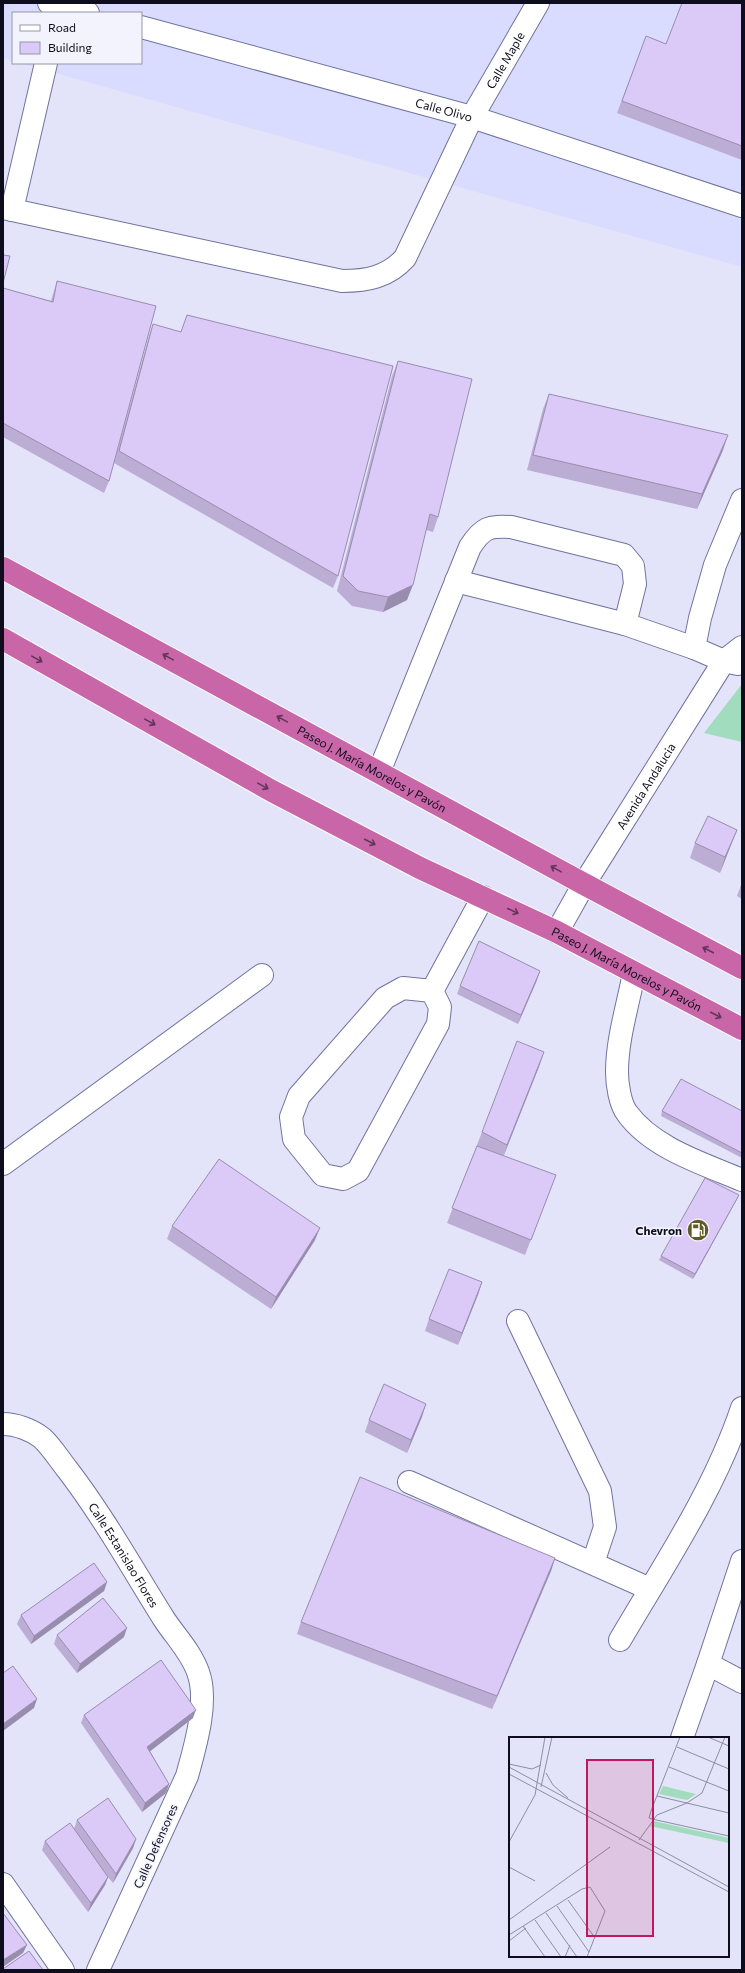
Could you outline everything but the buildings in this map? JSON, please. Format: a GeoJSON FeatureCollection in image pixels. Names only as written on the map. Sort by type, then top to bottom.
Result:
{"type":"FeatureCollection","features":[{"type":"Feature","properties":{"kind":"highway","name":"Paseo J. María Morelos y Pavón"},"geometry":{"type":"LineString","coordinates":[[3,568],[584,884],[742,968]]}},
{"type":"Feature","properties":{"kind":"highway","name":"Paseo J. María Morelos y Pavón"},"geometry":{"type":"LineString","coordinates":[[3,639],[272,791],[420,868],[558,932],[742,1029]]}},
{"type":"Feature","properties":{"kind":"street","name":"Calle Maple"},"geometry":{"type":"LineString","coordinates":[[8,209],[342,281],[372,279],[397,267],[406,258],[472,117],[538,3]]}},
{"type":"Feature","properties":{"kind":"street"},"geometry":{"type":"LineString","coordinates":[[55,7],[82,12]]}},
{"type":"Feature","properties":{"kind":"street","name":"Calle Olivo"},"geometry":{"type":"LineString","coordinates":[[142,27],[472,117],[742,206]]}},
{"type":"Feature","properties":{"kind":"street"},"geometry":{"type":"LineString","coordinates":[[8,209],[46,64]]}},
{"type":"Feature","properties":{"kind":"street"},"geometry":{"type":"LineString","coordinates":[[694,648],[700,618],[715,565],[742,500]]}},
{"type":"Feature","properties":{"kind":"street"},"geometry":{"type":"LineString","coordinates":[[378,772],[470,546],[479,533],[495,526],[512,527],[624,555],[633,566],[635,584],[625,624]]}},
{"type":"Feature","properties":{"kind":"street"},"geometry":{"type":"LineString","coordinates":[[456,581],[625,624],[733,663]]}},
{"type":"Feature","properties":{"kind":"street","name":"Avenida Andalucia"},"geometry":{"type":"LineString","coordinates":[[558,932],[584,884],[733,663],[742,647]]}},
{"type":"Feature","properties":{"kind":"street"},"geometry":{"type":"LineString","coordinates":[[432,991],[483,897]]}},
{"type":"Feature","properties":{"kind":"street"},"geometry":{"type":"LineString","coordinates":[[634,972],[620,1044],[617,1072],[620,1093],[626,1112],[654,1139],[698,1162],[742,1180]]}},
{"type":"Feature","properties":{"kind":"street"},"geometry":{"type":"LineString","coordinates":[[3,1164],[262,975]]}},
{"type":"Feature","properties":{"kind":"street"},"geometry":{"type":"LineString","coordinates":[[403,988],[432,991],[440,1007],[438,1024],[358,1171],[343,1179],[323,1174],[294,1139],[291,1117],[299,1096],[385,998],[403,988]]}},
{"type":"Feature","properties":{"kind":"street"},"geometry":{"type":"LineString","coordinates":[[518,1321],[600,1491],[605,1527],[593,1563]]}},
{"type":"Feature","properties":{"kind":"street"},"geometry":{"type":"LineString","coordinates":[[620,1640],[694,1514],[731,1441],[742,1408]]}},
{"type":"Feature","properties":{"kind":"street","name":"Calle Estanislao Flores"},"geometry":{"type":"LineString","coordinates":[[3,1424],[26,1429],[42,1438],[85,1493],[170,1628],[188,1653],[198,1672],[201,1694],[200,1717]]}},
{"type":"Feature","properties":{"kind":"street"},"geometry":{"type":"LineString","coordinates":[[409,1482],[650,1589]]}},
{"type":"Feature","properties":{"kind":"street"},"geometry":{"type":"LineString","coordinates":[[682,1737],[742,1561]]}},
{"type":"Feature","properties":{"kind":"street"},"geometry":{"type":"LineString","coordinates":[[708,1664],[742,1682]]}},
{"type":"Feature","properties":{"kind":"street","name":"Calle Defensores"},"geometry":{"type":"LineString","coordinates":[[98,1970],[186,1776],[195,1745],[200,1717]]}},
{"type":"Feature","properties":{"kind":"street"},"geometry":{"type":"LineString","coordinates":[[3,1884],[63,1970]]}},
{"type":"Feature","properties":{"kind":"shaded area"},"geometry":{"type":"Polygon","coordinates":[[[3,3],[742,3],[742,267],[24,64],[142,64],[142,12],[12,12],[12,61],[3,58],[3,3]]]}},
{"type":"Feature","properties":{"kind":"green space"},"geometry":{"type":"Polygon","coordinates":[[[742,684],[742,742],[704,733],[742,684]]]}},
{"type":"Feature","properties":{"kind":"place","name":"Chevron"},"geometry":{"type":"Point","coordinates":[698,1230]}}]}
